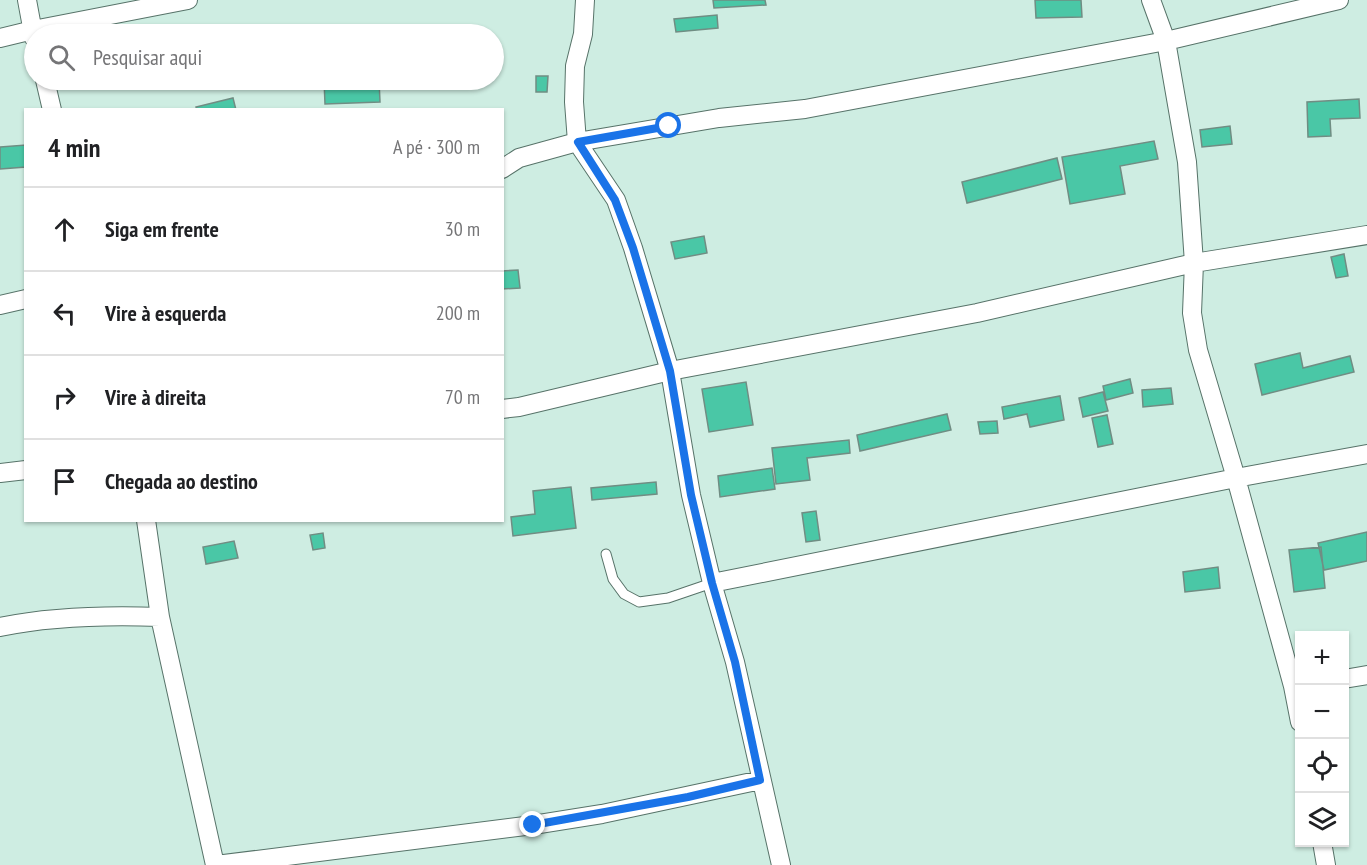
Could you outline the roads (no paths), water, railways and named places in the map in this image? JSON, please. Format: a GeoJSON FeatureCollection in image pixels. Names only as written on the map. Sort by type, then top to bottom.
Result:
{"type":"FeatureCollection","features":[{"type":"Feature","properties":{"kind":"street"},"geometry":{"type":"LineString","coordinates":[[27,0],[32,24]]}},
{"type":"Feature","properties":{"kind":"street"},"geometry":{"type":"LineString","coordinates":[[79,24],[188,0]]}},
{"type":"Feature","properties":{"kind":"street"},"geometry":{"type":"LineString","coordinates":[[585,0],[583,34],[575,66],[574,102],[578,142],[615,200],[633,248],[670,371],[691,495],[712,583],[735,662],[781,865]]}},
{"type":"Feature","properties":{"kind":"street"},"geometry":{"type":"LineString","coordinates":[[1151,0],[1166,41],[1187,162],[1194,264],[1192,313],[1198,350],[1296,685]]}},
{"type":"Feature","properties":{"kind":"street"},"geometry":{"type":"LineString","coordinates":[[504,168],[519,158],[578,142],[719,118],[805,109],[1166,41],[1339,0]]}},
{"type":"Feature","properties":{"kind":"street"},"geometry":{"type":"LineString","coordinates":[[0,38],[24,35]]}},
{"type":"Feature","properties":{"kind":"street"},"geometry":{"type":"LineString","coordinates":[[47,90],[52,108]]}},
{"type":"Feature","properties":{"kind":"street"},"geometry":{"type":"LineString","coordinates":[[504,409],[547,401],[670,371],[977,313],[1194,264],[1367,235]]}},
{"type":"Feature","properties":{"kind":"street"},"geometry":{"type":"LineString","coordinates":[[0,305],[24,299]]}},
{"type":"Feature","properties":{"kind":"street"},"geometry":{"type":"LineString","coordinates":[[712,583],[1367,454]]}},
{"type":"Feature","properties":{"kind":"street"},"geometry":{"type":"LineString","coordinates":[[0,473],[24,470]]}},
{"type":"Feature","properties":{"kind":"street"},"geometry":{"type":"LineString","coordinates":[[146,522],[160,617],[216,865],[533,825],[634,808],[760,780]]}},
{"type":"Feature","properties":{"kind":"street"},"geometry":{"type":"LineString","coordinates":[[0,627],[25,622],[105,615],[160,617]]}},
{"type":"Feature","properties":{"kind":"street"},"geometry":{"type":"LineString","coordinates":[[1349,678],[1367,675]]}},
{"type":"Feature","properties":{"kind":"street"},"geometry":{"type":"LineString","coordinates":[[1323,847],[1326,865]]}},
{"type":"Feature","properties":{"kind":"lane"},"geometry":{"type":"LineString","coordinates":[[606,554],[613,579],[624,594],[639,602],[668,598],[712,583]]}}]}
